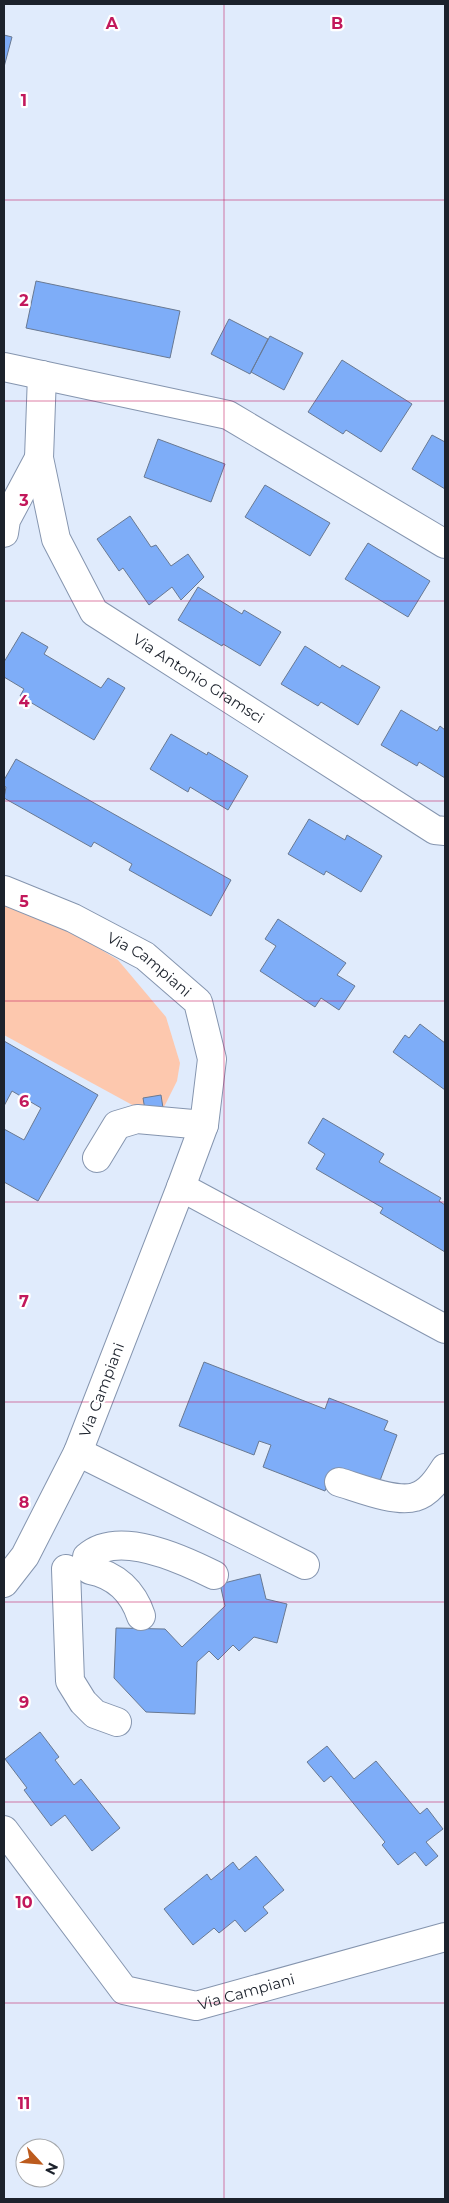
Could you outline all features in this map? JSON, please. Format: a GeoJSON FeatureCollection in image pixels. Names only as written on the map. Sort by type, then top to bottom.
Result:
{"type":"FeatureCollection","features":[{"type":"Feature","properties":{"kind":"street"},"geometry":{"type":"LineString","coordinates":[[4,367],[228,415],[445,544]]}},
{"type":"Feature","properties":{"kind":"street","name":"Via Antonio Gramsci"},"geometry":{"type":"LineString","coordinates":[[42,375],[39,458],[56,539],[94,612],[435,830],[445,831]]}},
{"type":"Feature","properties":{"kind":"street","name":"Via Antonio Gramsci"},"geometry":{"type":"LineString","coordinates":[[4,533],[6,520],[39,458]]}},
{"type":"Feature","properties":{"kind":"street","name":"Via Campiani"},"geometry":{"type":"LineString","coordinates":[[4,890],[73,918],[145,956],[198,1002],[212,1060],[204,1125],[78,1452],[25,1556],[4,1583]]}},
{"type":"Feature","properties":{"kind":"street"},"geometry":{"type":"LineString","coordinates":[[97,1158],[117,1125],[137,1119],[204,1125]]}},
{"type":"Feature","properties":{"kind":"street"},"geometry":{"type":"LineString","coordinates":[[181,1187],[445,1328]]}},
{"type":"Feature","properties":{"kind":"street"},"geometry":{"type":"LineString","coordinates":[[78,1452],[305,1565]]}},
{"type":"Feature","properties":{"kind":"street"},"geometry":{"type":"LineString","coordinates":[[339,1482],[401,1498],[416,1497],[435,1484],[445,1468]]}},
{"type":"Feature","properties":{"kind":"street"},"geometry":{"type":"LineString","coordinates":[[117,1722],[95,1714],[83,1702],[70,1681],[80,1566],[96,1549],[121,1545],[179,1558],[214,1575]]}},
{"type":"Feature","properties":{"kind":"street"},"geometry":{"type":"LineString","coordinates":[[25,1556],[52,1568],[80,1566],[115,1580],[133,1595],[141,1616]]}},
{"type":"Feature","properties":{"kind":"street","name":"Via Campiani"},"geometry":{"type":"LineString","coordinates":[[4,1830],[124,1990],[196,2006],[445,1937]]}},
{"type":"Feature","properties":{"kind":"shaded area"},"geometry":{"type":"Polygon","coordinates":[[[4,900],[38,911],[118,960],[166,1017],[180,1063],[177,1081],[158,1119],[4,1035],[4,900]]]}},
{"type":"Feature","properties":{"kind":"building"},"geometry":{"type":"Polygon","coordinates":[[[4,35],[12,37],[4,67],[4,35]]]}},
{"type":"Feature","properties":{"kind":"building"},"geometry":{"type":"Polygon","coordinates":[[[36,281],[180,311],[170,358],[26,328],[36,281]]]}},
{"type":"Feature","properties":{"kind":"building"},"geometry":{"type":"Polygon","coordinates":[[[229,319],[268,339],[250,374],[211,354],[229,319]]]}},
{"type":"Feature","properties":{"kind":"building"},"geometry":{"type":"Polygon","coordinates":[[[270,336],[303,353],[284,390],[251,372],[270,336]]]}},
{"type":"Feature","properties":{"kind":"building"},"geometry":{"type":"Polygon","coordinates":[[[342,360],[412,404],[381,452],[346,430],[343,434],[308,412],[342,360]]]}},
{"type":"Feature","properties":{"kind":"building"},"geometry":{"type":"Polygon","coordinates":[[[432,435],[445,442],[445,489],[412,469],[432,435]]]}},
{"type":"Feature","properties":{"kind":"building"},"geometry":{"type":"Polygon","coordinates":[[[158,439],[225,464],[211,502],[144,477],[158,439]]]}},
{"type":"Feature","properties":{"kind":"building"},"geometry":{"type":"Polygon","coordinates":[[[265,485],[330,523],[310,556],[245,517],[265,485]]]}},
{"type":"Feature","properties":{"kind":"building"},"geometry":{"type":"Polygon","coordinates":[[[130,516],[151,547],[156,545],[171,566],[188,554],[204,577],[181,600],[172,587],[149,605],[123,568],[119,571],[97,539],[130,516]]]}},
{"type":"Feature","properties":{"kind":"building"},"geometry":{"type":"Polygon","coordinates":[[[368,543],[430,581],[408,617],[345,579],[368,543]]]}},
{"type":"Feature","properties":{"kind":"building"},"geometry":{"type":"Polygon","coordinates":[[[198,587],[242,614],[244,610],[281,632],[260,666],[178,620],[198,587]]]}},
{"type":"Feature","properties":{"kind":"building"},"geometry":{"type":"Polygon","coordinates":[[[22,632],[48,647],[44,654],[101,688],[108,678],[125,688],[94,740],[20,696],[24,689],[4,677],[4,662],[22,632]]]}},
{"type":"Feature","properties":{"kind":"building"},"geometry":{"type":"Polygon","coordinates":[[[305,646],[340,668],[342,665],[380,687],[358,725],[321,702],[318,706],[281,684],[305,646]]]}},
{"type":"Feature","properties":{"kind":"building"},"geometry":{"type":"Polygon","coordinates":[[[401,710],[437,731],[440,726],[445,730],[445,778],[419,762],[417,766],[381,745],[401,710]]]}},
{"type":"Feature","properties":{"kind":"building"},"geometry":{"type":"Polygon","coordinates":[[[171,734],[207,755],[208,752],[248,776],[228,810],[190,787],[188,792],[150,769],[171,734]]]}},
{"type":"Feature","properties":{"kind":"building"},"geometry":{"type":"Polygon","coordinates":[[[16,759],[231,880],[211,916],[129,870],[132,864],[94,842],[91,847],[4,798],[6,787],[4,786],[4,780],[16,759]]]}},
{"type":"Feature","properties":{"kind":"building"},"geometry":{"type":"Polygon","coordinates":[[[309,819],[345,840],[347,835],[382,856],[361,892],[326,871],[324,875],[288,854],[309,819]]]}},
{"type":"Feature","properties":{"kind":"building"},"geometry":{"type":"Polygon","coordinates":[[[278,919],[346,963],[337,975],[355,986],[339,1010],[321,998],[315,1007],[260,971],[276,946],[265,939],[278,919]]]}},
{"type":"Feature","properties":{"kind":"building"},"geometry":{"type":"Polygon","coordinates":[[[420,1024],[445,1043],[445,1090],[393,1052],[405,1035],[409,1038],[420,1024]]]}},
{"type":"Feature","properties":{"kind":"building"},"geometry":{"type":"Polygon","coordinates":[[[4,1041],[98,1095],[38,1201],[4,1182],[4,1129],[24,1140],[41,1108],[12,1091],[4,1106],[4,1041]]]}},
{"type":"Feature","properties":{"kind":"building"},"geometry":{"type":"Polygon","coordinates":[[[161,1095],[163,1108],[145,1110],[143,1098],[161,1095]]]}},
{"type":"Feature","properties":{"kind":"building"},"geometry":{"type":"Polygon","coordinates":[[[323,1118],[384,1154],[379,1162],[441,1198],[439,1201],[445,1205],[445,1252],[380,1213],[383,1208],[316,1169],[325,1154],[308,1143],[323,1118]]]}},
{"type":"Feature","properties":{"kind":"building"},"geometry":{"type":"Polygon","coordinates":[[[204,1362],[325,1409],[329,1398],[388,1421],[384,1430],[397,1435],[378,1486],[333,1469],[325,1491],[263,1467],[271,1445],[259,1441],[254,1455],[179,1426],[204,1362]]]}},
{"type":"Feature","properties":{"kind":"building"},"geometry":{"type":"Polygon","coordinates":[[[260,1574],[266,1599],[287,1604],[277,1643],[254,1637],[239,1651],[233,1645],[218,1660],[209,1651],[197,1662],[195,1714],[146,1712],[114,1678],[116,1628],[165,1629],[182,1647],[225,1606],[220,1584],[260,1574]]]}},
{"type":"Feature","properties":{"kind":"building"},"geometry":{"type":"Polygon","coordinates":[[[40,1732],[59,1757],[55,1760],[74,1785],[81,1779],[120,1828],[92,1851],[65,1815],[51,1826],[24,1790],[27,1788],[5,1759],[40,1732]]]}},
{"type":"Feature","properties":{"kind":"building"},"geometry":{"type":"Polygon","coordinates":[[[327,1746],[354,1779],[376,1761],[420,1814],[427,1808],[443,1829],[426,1842],[438,1856],[426,1866],[415,1852],[398,1865],[382,1845],[385,1842],[331,1776],[324,1782],[307,1762],[327,1746]]]}},
{"type":"Feature","properties":{"kind":"building"},"geometry":{"type":"Polygon","coordinates":[[[256,1856],[284,1890],[263,1907],[268,1913],[245,1932],[235,1920],[219,1933],[214,1928],[193,1945],[164,1909],[207,1874],[211,1880],[233,1862],[239,1870],[256,1856]]]}}]}
